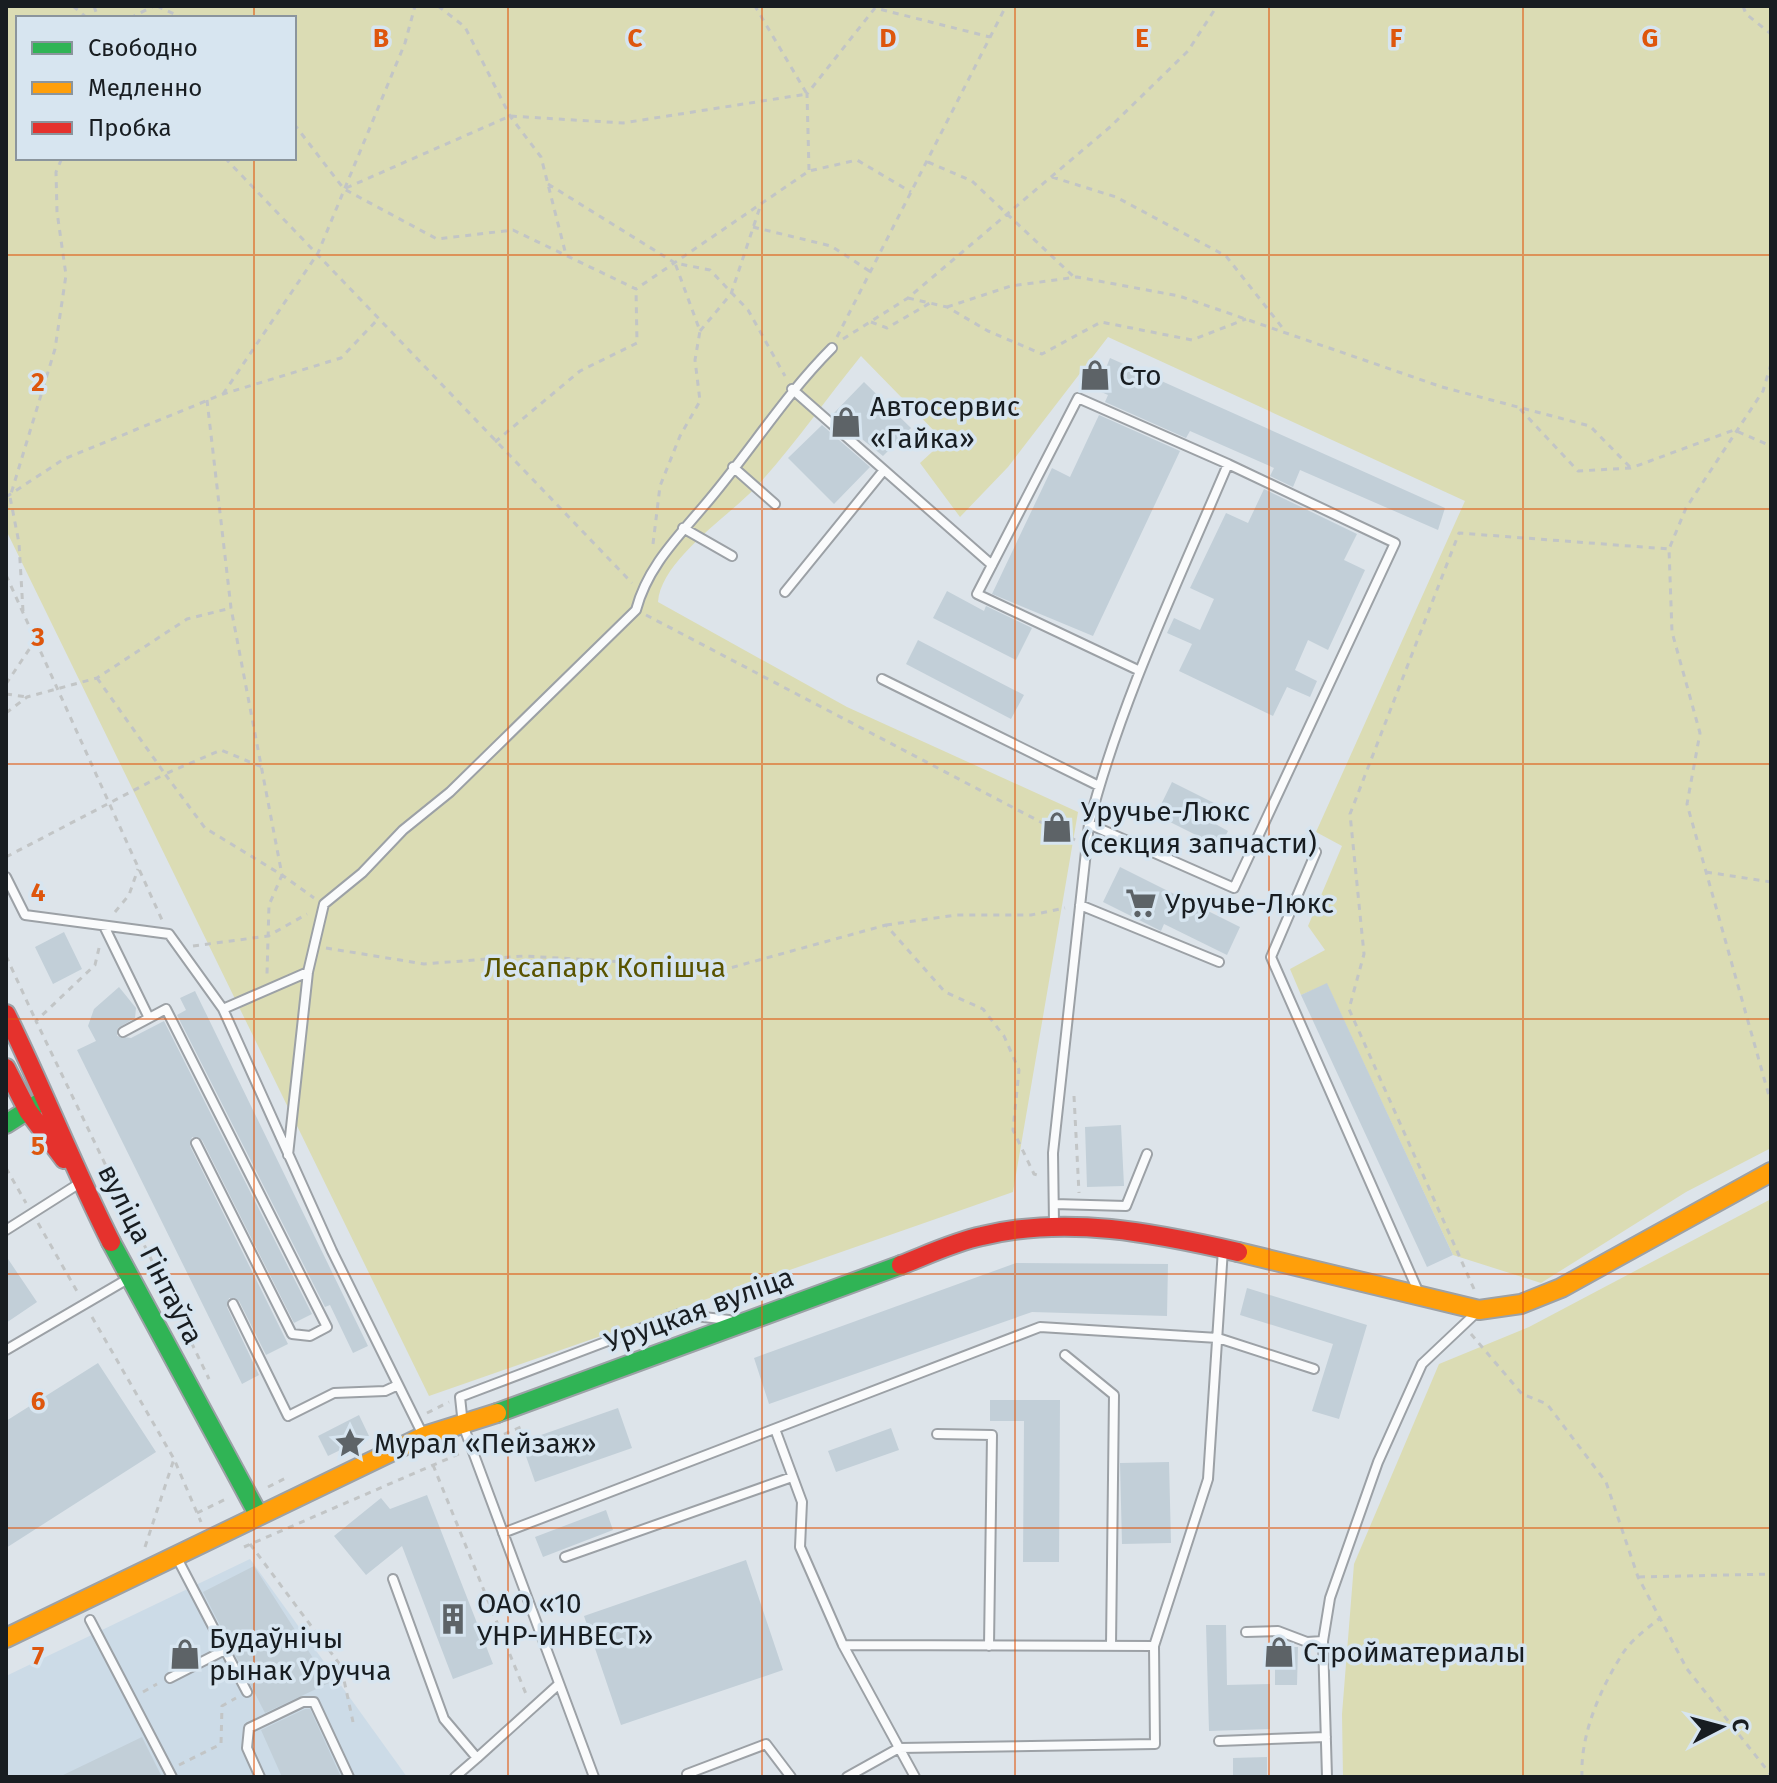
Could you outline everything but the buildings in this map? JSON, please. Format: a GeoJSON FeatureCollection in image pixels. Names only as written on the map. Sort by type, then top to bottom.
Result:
{"type":"FeatureCollection","features":[{"type":"Feature","properties":{"kind":"street","name":"вуліца Гінтаўта"},"geometry":{"type":"LineString","coordinates":[[6,1014],[48,1098],[81,1182],[129,1279],[265,1511]]}},
{"type":"Feature","properties":{"kind":"street"},"geometry":{"type":"LineString","coordinates":[[6,1068],[28,1111],[81,1182]]}},
{"type":"Feature","properties":{"kind":"street"},"geometry":{"type":"LineString","coordinates":[[6,1124],[48,1098]]}},
{"type":"Feature","properties":{"kind":"street"},"geometry":{"type":"LineString","coordinates":[[1479,1310],[1514,1307],[1549,1293],[1771,1172]]}},
{"type":"Feature","properties":{"kind":"street","name":"Уруцкая вуліца"},"geometry":{"type":"LineString","coordinates":[[6,1638],[424,1436],[463,1425],[980,1236],[1054,1225],[1101,1226],[1223,1249],[1479,1310]]}},
{"type":"Feature","properties":{"kind":"lane"},"geometry":{"type":"LineString","coordinates":[[288,1155],[308,972],[324,904],[403,830],[450,792],[636,610],[641,592],[683,528],[792,389],[832,348]]}},
{"type":"Feature","properties":{"kind":"lane"},"geometry":{"type":"LineString","coordinates":[[792,389],[992,565]]}},
{"type":"Feature","properties":{"kind":"lane"},"geometry":{"type":"LineString","coordinates":[[1089,824],[1234,888],[1395,543],[1078,398],[977,594],[1140,671]]}},
{"type":"Feature","properties":{"kind":"lane"},"geometry":{"type":"LineString","coordinates":[[1054,1225],[1053,1153],[1089,824],[1099,786],[1140,671],[1228,464]]}},
{"type":"Feature","properties":{"kind":"lane"},"geometry":{"type":"LineString","coordinates":[[733,467],[775,504]]}},
{"type":"Feature","properties":{"kind":"lane"},"geometry":{"type":"LineString","coordinates":[[785,592],[884,470]]}},
{"type":"Feature","properties":{"kind":"lane"},"geometry":{"type":"LineString","coordinates":[[683,528],[732,556]]}},
{"type":"Feature","properties":{"kind":"lane"},"geometry":{"type":"LineString","coordinates":[[882,679],[1099,786]]}},
{"type":"Feature","properties":{"kind":"lane"},"geometry":{"type":"LineString","coordinates":[[1316,852],[1271,957],[1415,1277],[1420,1296]]}},
{"type":"Feature","properties":{"kind":"lane"},"geometry":{"type":"LineString","coordinates":[[6,877],[25,915],[169,934],[223,1009],[288,1155],[424,1436]]}},
{"type":"Feature","properties":{"kind":"lane"},"geometry":{"type":"LineString","coordinates":[[1080,905],[1219,962]]}},
{"type":"Feature","properties":{"kind":"lane"},"geometry":{"type":"LineString","coordinates":[[104,926],[149,1018]]}},
{"type":"Feature","properties":{"kind":"lane"},"geometry":{"type":"LineString","coordinates":[[223,1009],[308,972]]}},
{"type":"Feature","properties":{"kind":"lane"},"geometry":{"type":"LineString","coordinates":[[123,1032],[166,1009],[327,1327],[310,1336],[292,1334],[196,1143]]}},
{"type":"Feature","properties":{"kind":"lane"},"geometry":{"type":"LineString","coordinates":[[1054,1204],[1126,1206],[1147,1154]]}},
{"type":"Feature","properties":{"kind":"lane"},"geometry":{"type":"LineString","coordinates":[[6,1230],[81,1182]]}},
{"type":"Feature","properties":{"kind":"lane"},"geometry":{"type":"LineString","coordinates":[[847,1777],[899,1748],[1155,1744],[1154,1646],[1208,1479],[1223,1249]]}},
{"type":"Feature","properties":{"kind":"lane"},"geometry":{"type":"LineString","coordinates":[[6,1350],[129,1279]]}},
{"type":"Feature","properties":{"kind":"lane"},"geometry":{"type":"LineString","coordinates":[[233,1304],[288,1416],[334,1393],[385,1391],[398,1385]]}},
{"type":"Feature","properties":{"kind":"lane"},"geometry":{"type":"LineString","coordinates":[[1327,1777],[1323,1641],[1330,1598],[1378,1462],[1422,1364],[1479,1310]]}},
{"type":"Feature","properties":{"kind":"lane"},"geometry":{"type":"LineString","coordinates":[[594,1777],[463,1425],[460,1397],[679,1314],[746,1321]]}},
{"type":"Feature","properties":{"kind":"lane"},"geometry":{"type":"LineString","coordinates":[[503,1533],[1040,1327],[1218,1338],[1314,1369]]}},
{"type":"Feature","properties":{"kind":"lane"},"geometry":{"type":"LineString","coordinates":[[1065,1355],[1114,1395],[1111,1646]]}},
{"type":"Feature","properties":{"kind":"lane"},"geometry":{"type":"LineString","coordinates":[[775,1429],[802,1502],[800,1547],[843,1645],[915,1777]]}},
{"type":"Feature","properties":{"kind":"lane"},"geometry":{"type":"LineString","coordinates":[[937,1434],[992,1435],[989,1646]]}},
{"type":"Feature","properties":{"kind":"lane"},"geometry":{"type":"LineString","coordinates":[[565,1557],[792,1477]]}},
{"type":"Feature","properties":{"kind":"lane"},"geometry":{"type":"LineString","coordinates":[[176,1556],[247,1692]]}},
{"type":"Feature","properties":{"kind":"lane"},"geometry":{"type":"LineString","coordinates":[[393,1579],[444,1719],[477,1758]]}},
{"type":"Feature","properties":{"kind":"lane"},"geometry":{"type":"LineString","coordinates":[[90,1620],[170,1774]]}},
{"type":"Feature","properties":{"kind":"lane"},"geometry":{"type":"LineString","coordinates":[[1246,1632],[1278,1631],[1307,1642],[1323,1641]]}},
{"type":"Feature","properties":{"kind":"lane"},"geometry":{"type":"LineString","coordinates":[[843,1645],[1154,1646]]}},
{"type":"Feature","properties":{"kind":"lane"},"geometry":{"type":"LineString","coordinates":[[170,1678],[223,1651]]}},
{"type":"Feature","properties":{"kind":"lane"},"geometry":{"type":"LineString","coordinates":[[455,1777],[559,1684]]}},
{"type":"Feature","properties":{"kind":"lane"},"geometry":{"type":"LineString","coordinates":[[260,1777],[247,1748],[249,1728],[303,1702],[314,1702],[349,1777]]}},
{"type":"Feature","properties":{"kind":"lane"},"geometry":{"type":"LineString","coordinates":[[1219,1741],[1326,1737]]}},
{"type":"Feature","properties":{"kind":"lane"},"geometry":{"type":"LineString","coordinates":[[689,1777],[687,1774],[766,1744],[791,1777]]}},
{"type":"Feature","properties":{"kind":"path"},"geometry":{"type":"LineString","coordinates":[[134,16],[156,6],[178,16]]}},
{"type":"Feature","properties":{"kind":"path"},"geometry":{"type":"LineString","coordinates":[[223,394],[318,253],[405,43],[415,6]]}},
{"type":"Feature","properties":{"kind":"path"},"geometry":{"type":"LineString","coordinates":[[438,6],[465,27],[510,116],[541,157],[566,255]]}},
{"type":"Feature","properties":{"kind":"path"},"geometry":{"type":"LineString","coordinates":[[755,6],[807,94],[809,171]]}},
{"type":"Feature","properties":{"kind":"path"},"geometry":{"type":"LineString","coordinates":[[1006,6],[833,345],[908,298],[1110,127],[1188,51],[1217,6]]}},
{"type":"Feature","properties":{"kind":"path"},"geometry":{"type":"LineString","coordinates":[[1743,6],[1746,14],[1771,34]]}},
{"type":"Feature","properties":{"kind":"path"},"geometry":{"type":"LineString","coordinates":[[344,189],[510,116],[623,123],[807,94],[875,8],[990,37]]}},
{"type":"Feature","properties":{"kind":"path"},"geometry":{"type":"LineString","coordinates":[[296,127],[344,189],[437,239],[513,230],[636,289]]}},
{"type":"Feature","properties":{"kind":"path"},"geometry":{"type":"LineString","coordinates":[[23,611],[19,543],[7,497],[55,349],[66,275],[57,212],[56,172],[61,160]]}},
{"type":"Feature","properties":{"kind":"path"},"geometry":{"type":"LineString","coordinates":[[227,160],[641,592]]}},
{"type":"Feature","properties":{"kind":"path"},"geometry":{"type":"LineString","coordinates":[[636,289],[809,171],[857,160],[911,192]]}},
{"type":"Feature","properties":{"kind":"path"},"geometry":{"type":"LineString","coordinates":[[927,161],[972,181],[1074,277]]}},
{"type":"Feature","properties":{"kind":"path"},"geometry":{"type":"LineString","coordinates":[[1052,177],[1116,197],[1226,256],[1287,333]]}},
{"type":"Feature","properties":{"kind":"path"},"geometry":{"type":"LineString","coordinates":[[548,184],[675,263],[710,270],[748,310],[792,389]]}},
{"type":"Feature","properties":{"kind":"path"},"geometry":{"type":"LineString","coordinates":[[700,331],[731,294],[761,204]]}},
{"type":"Feature","properties":{"kind":"path"},"geometry":{"type":"LineString","coordinates":[[753,227],[831,246],[871,272]]}},
{"type":"Feature","properties":{"kind":"path"},"geometry":{"type":"LineString","coordinates":[[653,546],[660,486],[680,436],[700,401],[695,360],[700,331],[675,263]]}},
{"type":"Feature","properties":{"kind":"path"},"geometry":{"type":"LineString","coordinates":[[947,307],[1011,286],[1074,277],[1179,296],[1442,387],[1590,426],[1631,468]]}},
{"type":"Feature","properties":{"kind":"path"},"geometry":{"type":"LineString","coordinates":[[494,442],[580,371],[637,343],[636,289]]}},
{"type":"Feature","properties":{"kind":"path"},"geometry":{"type":"LineString","coordinates":[[908,298],[947,307],[988,331],[1042,354],[1101,322],[1192,340],[1246,319]]}},
{"type":"Feature","properties":{"kind":"path"},"geometry":{"type":"LineString","coordinates":[[871,322],[887,328],[930,303]]}},
{"type":"Feature","properties":{"kind":"path"},"geometry":{"type":"LineString","coordinates":[[7,497],[64,459],[223,394],[341,358],[380,318]]}},
{"type":"Feature","properties":{"kind":"path"},"geometry":{"type":"LineString","coordinates":[[1771,364],[1763,391],[1734,430],[1686,508],[1669,549],[1672,632],[1700,733],[1687,804],[1771,1103]]}},
{"type":"Feature","properties":{"kind":"path"},"geometry":{"type":"LineString","coordinates":[[207,400],[231,608],[282,875],[269,905],[267,990]]}},
{"type":"Feature","properties":{"kind":"path"},"geometry":{"type":"LineString","coordinates":[[1519,409],[1578,471],[1631,468],[1734,430],[1771,446]]}},
{"type":"Feature","properties":{"kind":"path"},"geometry":{"type":"LineString","coordinates":[[1479,1310],[1472,1284],[1349,1009],[1364,954],[1350,814],[1459,533],[1669,549]]}},
{"type":"Feature","properties":{"kind":"path"},"geometry":{"type":"LineString","coordinates":[[6,575],[169,934]]}},
{"type":"Feature","properties":{"kind":"path"},"geometry":{"type":"LineString","coordinates":[[6,694],[27,697],[97,678],[187,619],[231,608]]}},
{"type":"Feature","properties":{"kind":"path"},"geometry":{"type":"LineString","coordinates":[[636,610],[846,723],[1087,846]]}},
{"type":"Feature","properties":{"kind":"path"},"geometry":{"type":"LineString","coordinates":[[6,684],[36,639]]}},
{"type":"Feature","properties":{"kind":"path"},"geometry":{"type":"LineString","coordinates":[[97,678],[205,828],[324,904],[268,936],[178,948]]}},
{"type":"Feature","properties":{"kind":"path"},"geometry":{"type":"LineString","coordinates":[[6,713],[27,697]]}},
{"type":"Feature","properties":{"kind":"path"},"geometry":{"type":"LineString","coordinates":[[6,857],[165,774],[221,750],[262,767]]}},
{"type":"Feature","properties":{"kind":"path"},"geometry":{"type":"LineString","coordinates":[[138,869],[129,895],[104,926],[95,965],[36,1021],[212,1385]]}},
{"type":"Feature","properties":{"kind":"path"},"geometry":{"type":"LineString","coordinates":[[1706,872],[1771,882]]}},
{"type":"Feature","properties":{"kind":"path"},"geometry":{"type":"LineString","coordinates":[[314,946],[424,964],[524,956],[730,968],[886,925],[956,915],[1031,915],[1080,905]]}},
{"type":"Feature","properties":{"kind":"path"},"geometry":{"type":"LineString","coordinates":[[886,925],[945,992],[983,1009],[1004,1036],[1019,1070],[1013,1130],[1034,1174],[1053,1184]]}},
{"type":"Feature","properties":{"kind":"path"},"geometry":{"type":"LineString","coordinates":[[6,956],[31,1009]]}},
{"type":"Feature","properties":{"kind":"path"},"geometry":{"type":"LineString","coordinates":[[1074,1086],[1079,1205]]}},
{"type":"Feature","properties":{"kind":"path"},"geometry":{"type":"LineString","coordinates":[[6,1168],[6,1174]]}},
{"type":"Feature","properties":{"kind":"path"},"geometry":{"type":"LineString","coordinates":[[1462,1324],[1522,1394],[1547,1404],[1606,1482],[1638,1577],[1687,1669],[1771,1775]]}},
{"type":"Feature","properties":{"kind":"path"},"geometry":{"type":"LineString","coordinates":[[239,1550],[529,1424]]}},
{"type":"Feature","properties":{"kind":"path"},"geometry":{"type":"LineString","coordinates":[[145,1548],[174,1459],[209,1541]]}},
{"type":"Feature","properties":{"kind":"path"},"geometry":{"type":"LineString","coordinates":[[433,1465],[532,1709]]}},
{"type":"Feature","properties":{"kind":"path"},"geometry":{"type":"LineString","coordinates":[[265,1511],[284,1529]]}},
{"type":"Feature","properties":{"kind":"path"},"geometry":{"type":"LineString","coordinates":[[250,1544],[341,1666],[353,1722]]}},
{"type":"Feature","properties":{"kind":"path"},"geometry":{"type":"LineString","coordinates":[[1638,1577],[1771,1574]]}},
{"type":"Feature","properties":{"kind":"path"},"geometry":{"type":"LineString","coordinates":[[1582,1777],[1581,1748],[1603,1693],[1625,1650],[1660,1618]]}},
{"type":"Feature","properties":{"kind":"path"},"geometry":{"type":"LineString","coordinates":[[132,1697],[170,1678]]}},
{"type":"Feature","properties":{"kind":"path"},"geometry":{"type":"LineString","coordinates":[[170,1774],[221,1744],[222,1706],[247,1692]]}},
{"type":"Feature","properties":{"kind":"shaded area","name":"Будаўнічы рынак Уручча"},"geometry":{"type":"Polygon","coordinates":[[[250,1559],[407,1777],[6,1777],[6,1676],[250,1559]]]}},
{"type":"Feature","properties":{"kind":"green space","name":"Лесапарк Копішча"},"geometry":{"type":"Polygon","coordinates":[[[6,6],[1771,6],[1771,1148],[1686,1192],[1541,1283],[1453,1255],[1327,984],[1301,995],[1290,969],[1325,950],[1308,926],[1342,846],[1316,832],[1465,501],[1108,337],[1008,467],[960,517],[920,463],[944,441],[861,356],[756,487],[683,555],[662,586],[658,602],[847,707],[1078,812],[1013,1192],[429,1396],[6,530],[6,6]]]}},
{"type":"Feature","properties":{"kind":"green space"},"geometry":{"type":"Polygon","coordinates":[[[1771,1199],[1771,1777],[1343,1777],[1342,1714],[1354,1564],[1439,1364],[1529,1327],[1771,1199]]]}},
{"type":"Feature","properties":{"kind":"traffic: fast"},"geometry":{"type":"LineString","coordinates":[[6,1124],[39,1103]]}},
{"type":"Feature","properties":{"kind":"traffic: fast"},"geometry":{"type":"LineString","coordinates":[[111,1242],[258,1514]]}},
{"type":"Feature","properties":{"kind":"traffic: fast"},"geometry":{"type":"LineString","coordinates":[[497,1413],[901,1265]]}},
{"type":"Feature","properties":{"kind":"traffic: slow"},"geometry":{"type":"LineString","coordinates":[[1238,1252],[1479,1310],[1521,1304],[1561,1288],[1771,1172]]}},
{"type":"Feature","properties":{"kind":"traffic: slow"},"geometry":{"type":"LineString","coordinates":[[6,1638],[424,1436],[497,1413]]}},
{"type":"Feature","properties":{"kind":"traffic: jam"},"geometry":{"type":"LineString","coordinates":[[6,1014],[111,1242]]}},
{"type":"Feature","properties":{"kind":"traffic: jam"},"geometry":{"type":"LineString","coordinates":[[6,1068],[28,1111],[64,1159]]}},
{"type":"Feature","properties":{"kind":"traffic: jam"},"geometry":{"type":"LineString","coordinates":[[901,1265],[972,1239],[1046,1227],[1143,1233],[1238,1252]]}},
{"type":"Feature","properties":{"kind":"place","name":"Сто"},"geometry":{"type":"Point","coordinates":[1095,375]}},
{"type":"Feature","properties":{"kind":"place","name":"Автосервис «Гайка»"},"geometry":{"type":"Point","coordinates":[846,422]}},
{"type":"Feature","properties":{"kind":"place","name":"Уручье-Люкс (секция запчасти)"},"geometry":{"type":"Point","coordinates":[1057,827]}},
{"type":"Feature","properties":{"kind":"place","name":"Уручье-Люкс"},"geometry":{"type":"Point","coordinates":[1141,903]}},
{"type":"Feature","properties":{"kind":"place","name":"Мурал «Пейзаж»"},"geometry":{"type":"Point","coordinates":[350,1443]}},
{"type":"Feature","properties":{"kind":"place","name":"ОАО «10 УНР-ИНВЕСТ»"},"geometry":{"type":"Point","coordinates":[453,1619]}},
{"type":"Feature","properties":{"kind":"place","name":"Стройматериалы"},"geometry":{"type":"Point","coordinates":[1279,1652]}},
{"type":"Feature","properties":{"kind":"place","name":"Будаўнічы рынак Уручча"},"geometry":{"type":"Point","coordinates":[185,1654]}}]}
